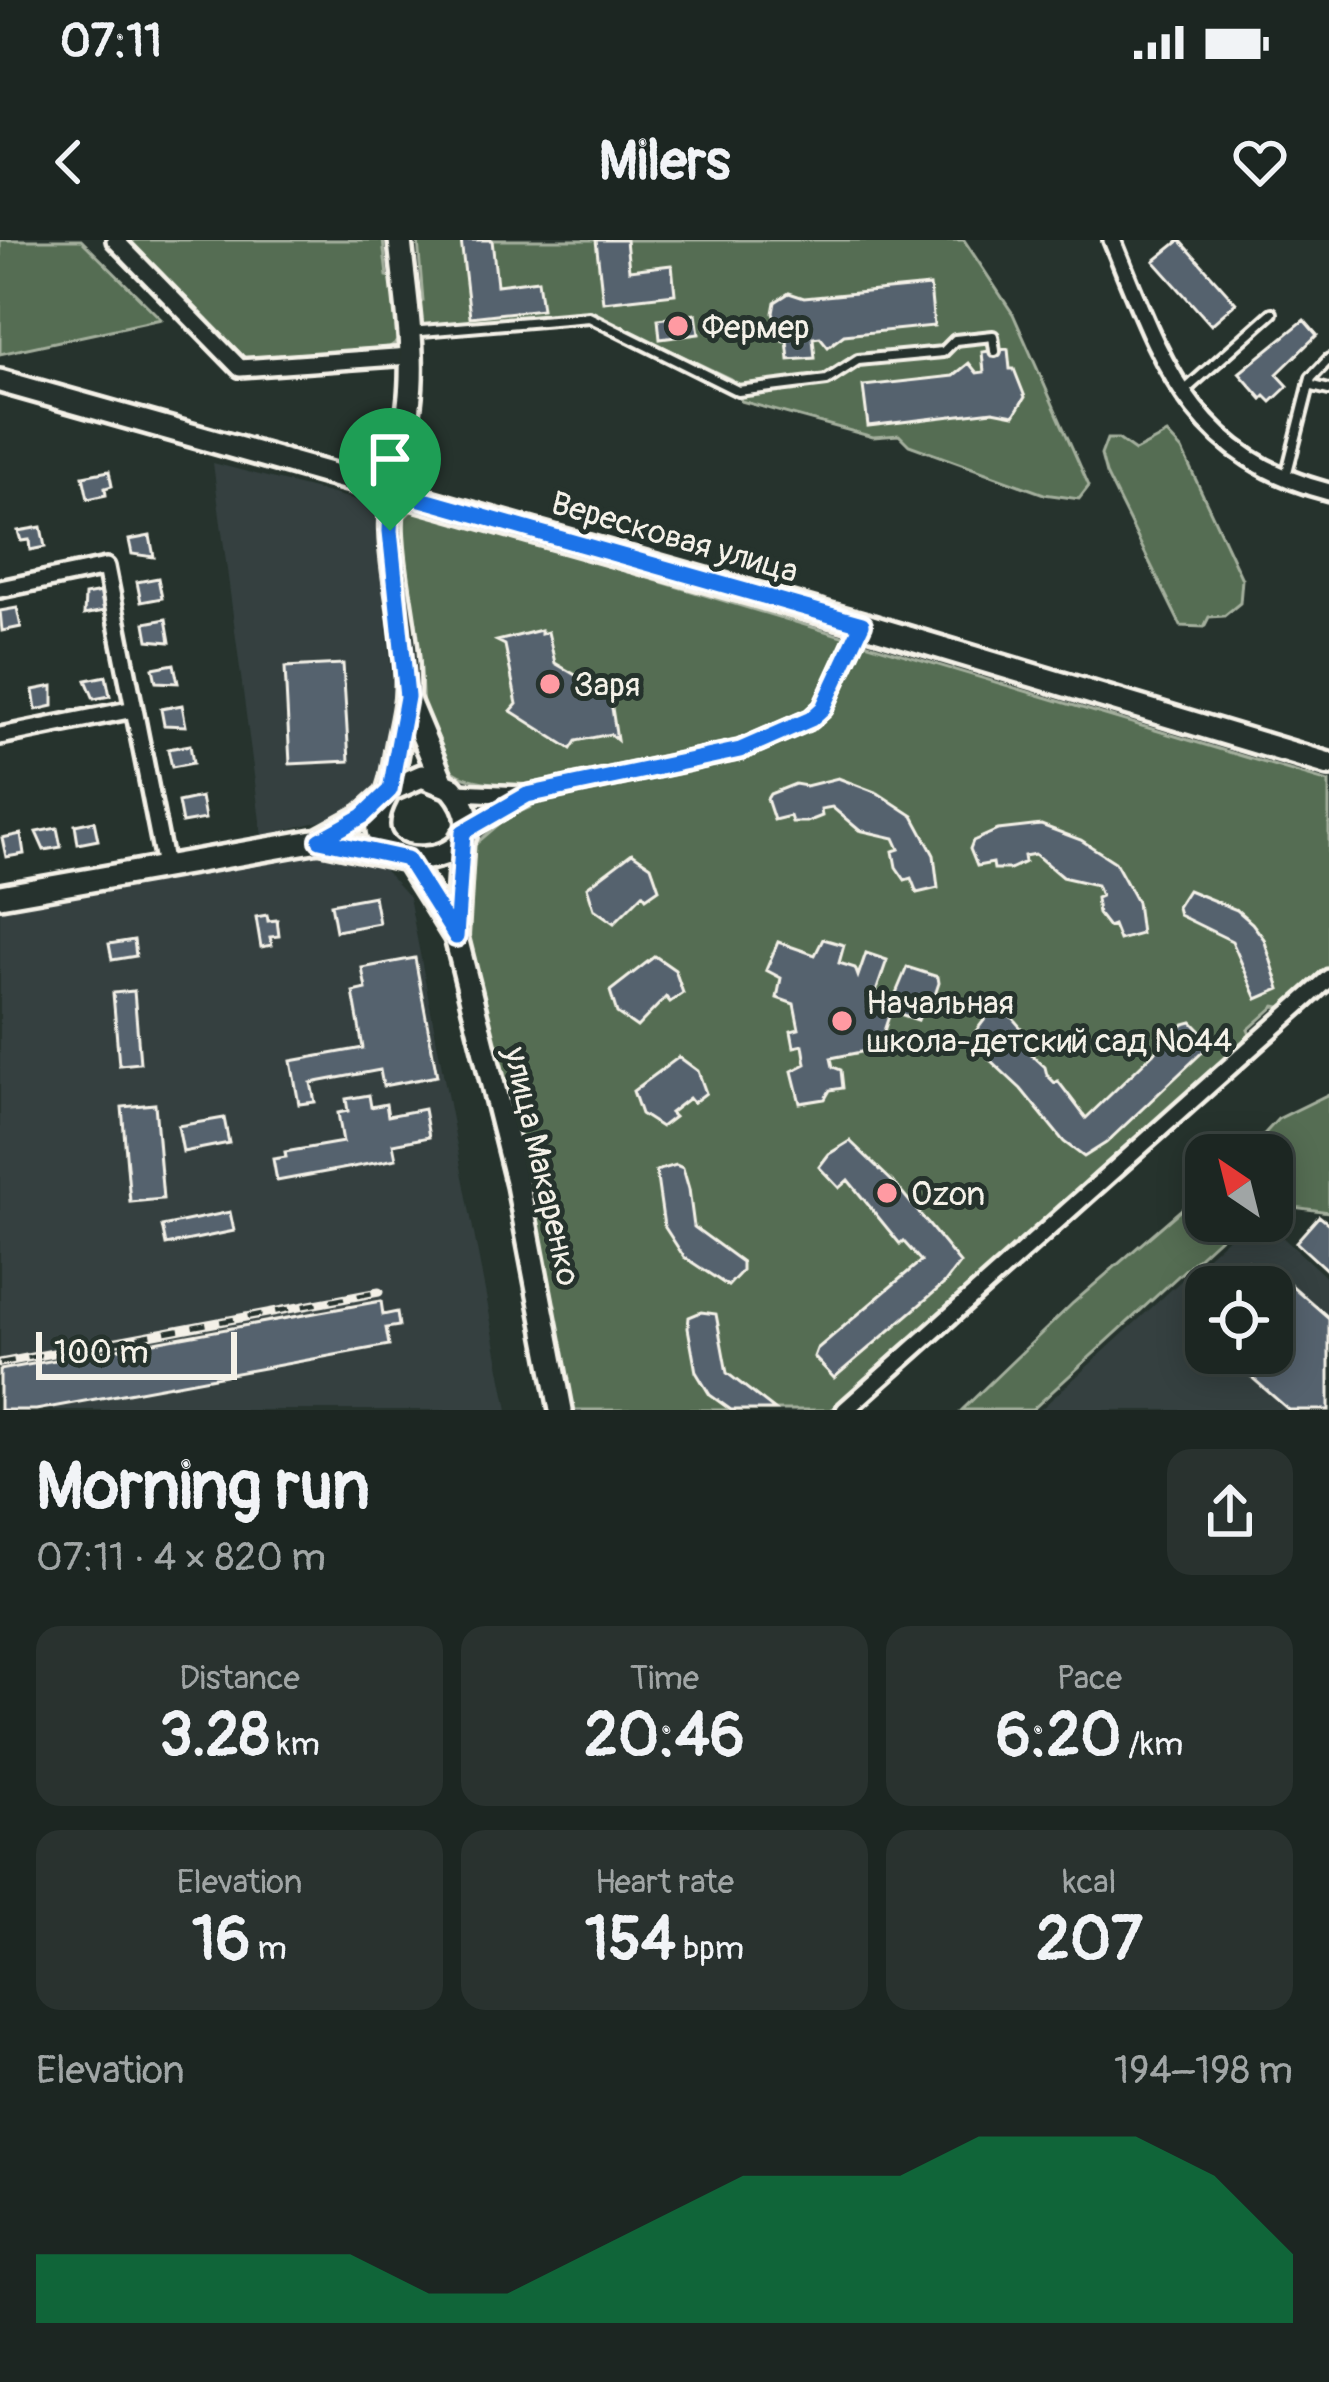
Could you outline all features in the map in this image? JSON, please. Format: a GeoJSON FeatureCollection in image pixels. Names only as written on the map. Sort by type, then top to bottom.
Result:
{"type":"FeatureCollection","features":[{"type":"Feature","properties":{"kind":"street"},"geometry":{"type":"LineString","coordinates":[[116,240],[240,368],[410,356]]}},
{"type":"Feature","properties":{"kind":"street"},"geometry":{"type":"LineString","coordinates":[[400,240],[410,404],[392,491],[390,531],[407,697],[389,792],[380,814],[382,836],[407,859]]}},
{"type":"Feature","properties":{"kind":"street"},"geometry":{"type":"LineString","coordinates":[[1112,240],[1168,375],[1181,393],[1225,441],[1286,478],[1329,492]]}},
{"type":"Feature","properties":{"kind":"street","name":"Вересковая улица"},"geometry":{"type":"LineString","coordinates":[[0,381],[862,624],[1329,764]]}},
{"type":"Feature","properties":{"kind":"street"},"geometry":{"type":"LineString","coordinates":[[0,589],[106,567],[165,866]]}},
{"type":"Feature","properties":{"kind":"street"},"geometry":{"type":"LineString","coordinates":[[0,896],[320,840],[363,816],[389,792],[415,777],[449,787],[527,795],[740,750],[811,719],[823,708],[862,624]]}},
{"type":"Feature","properties":{"kind":"street"},"geometry":{"type":"LineString","coordinates":[[407,697],[465,814],[462,834]]}},
{"type":"Feature","properties":{"kind":"street"},"geometry":{"type":"LineString","coordinates":[[0,736],[134,710]]}},
{"type":"Feature","properties":{"kind":"street"},"geometry":{"type":"LineString","coordinates":[[320,840],[407,859],[442,857],[462,834],[527,795]]}},
{"type":"Feature","properties":{"kind":"street","name":"улица Макаренко"},"geometry":{"type":"LineString","coordinates":[[462,834],[456,937],[518,1185],[561,1410]]}},
{"type":"Feature","properties":{"kind":"street","name":"улица Макаренко"},"geometry":{"type":"LineString","coordinates":[[407,859],[456,937]]}},
{"type":"Feature","properties":{"kind":"street"},"geometry":{"type":"LineString","coordinates":[[845,1410],[1329,978]]}},
{"type":"Feature","properties":{"kind":"lane"},"geometry":{"type":"LineString","coordinates":[[1181,393],[1272,313]]}},
{"type":"Feature","properties":{"kind":"lane"},"geometry":{"type":"LineString","coordinates":[[409,332],[589,317],[738,391],[827,380],[858,360],[943,352],[955,340],[993,336],[995,351]]}},
{"type":"Feature","properties":{"kind":"lane"},"geometry":{"type":"LineString","coordinates":[[1286,478],[1309,385],[1329,359]]}},
{"type":"Feature","properties":{"kind":"lane"},"geometry":{"type":"LineString","coordinates":[[1309,385],[1329,390]]}},
{"type":"Feature","properties":{"kind":"shaded area"},"geometry":{"type":"Polygon","coordinates":[[[213,463],[364,502],[377,516],[393,690],[386,772],[356,812],[262,836],[213,463]]]}},
{"type":"Feature","properties":{"kind":"shaded area"},"geometry":{"type":"Polygon","coordinates":[[[333,848],[379,864],[409,897],[508,1410],[0,1410],[0,908],[333,848]]]}},
{"type":"Feature","properties":{"kind":"shaded area"},"geometry":{"type":"Polygon","coordinates":[[[1223,1242],[1288,1242],[1329,1280],[1329,1410],[1040,1410],[1185,1277],[1185,1374],[1293,1374],[1293,1266],[1197,1266],[1223,1242]]]}},
{"type":"Feature","properties":{"kind":"green space"},"geometry":{"type":"Polygon","coordinates":[[[0,240],[81,240],[161,319],[0,354],[0,240]]]}},
{"type":"Feature","properties":{"kind":"green space"},"geometry":{"type":"Polygon","coordinates":[[[126,240],[383,240],[387,276],[395,278],[398,341],[386,350],[243,361],[126,240]]]}},
{"type":"Feature","properties":{"kind":"green space"},"geometry":{"type":"Polygon","coordinates":[[[418,240],[964,240],[1013,314],[1089,486],[1079,499],[1044,494],[909,445],[899,435],[873,437],[741,401],[733,380],[590,312],[419,326],[413,310],[423,301],[418,240]]]}},
{"type":"Feature","properties":{"kind":"green space"},"geometry":{"type":"Polygon","coordinates":[[[1167,434],[1182,450],[1242,579],[1240,603],[1224,616],[1209,617],[1204,627],[1181,626],[1101,455],[1107,439],[1118,439],[1135,451],[1167,434]]]}},
{"type":"Feature","properties":{"kind":"green space"},"geometry":{"type":"Polygon","coordinates":[[[421,510],[1329,782],[1329,970],[1286,1008],[1275,1006],[1248,1030],[1252,1039],[831,1410],[568,1410],[529,1203],[533,1191],[516,1115],[503,1097],[467,933],[472,847],[506,818],[531,807],[529,786],[455,773],[430,739],[400,522],[411,511],[421,510]]]}},
{"type":"Feature","properties":{"kind":"green space"},"geometry":{"type":"Polygon","coordinates":[[[1329,1094],[1329,1212],[1293,1207],[1293,1134],[1264,1134],[1278,1119],[1329,1094]]]}},
{"type":"Feature","properties":{"kind":"green space"},"geometry":{"type":"Polygon","coordinates":[[[1185,1206],[1185,1242],[1215,1242],[1032,1410],[962,1410],[1073,1303],[1185,1206]]]}},
{"type":"Feature","properties":{"kind":"building"},"geometry":{"type":"Polygon","coordinates":[[[461,240],[492,240],[497,285],[538,280],[542,309],[470,317],[461,240]]]}},
{"type":"Feature","properties":{"kind":"building"},"geometry":{"type":"Polygon","coordinates":[[[596,240],[626,240],[629,270],[672,265],[675,294],[603,302],[596,240]]]}},
{"type":"Feature","properties":{"kind":"building"},"geometry":{"type":"Polygon","coordinates":[[[1180,240],[1236,303],[1211,325],[1154,261],[1180,240]]]}},
{"type":"Feature","properties":{"kind":"building"},"geometry":{"type":"Polygon","coordinates":[[[930,286],[934,326],[844,335],[828,347],[820,337],[813,338],[815,358],[789,360],[787,340],[783,341],[773,313],[775,302],[789,293],[804,298],[930,286]]]}},
{"type":"Feature","properties":{"kind":"building","name":"Фермер"},"geometry":{"type":"Polygon","coordinates":[[[696,314],[699,334],[660,339],[658,319],[696,314]]]}},
{"type":"Feature","properties":{"kind":"building"},"geometry":{"type":"Polygon","coordinates":[[[1304,320],[1317,335],[1277,374],[1288,386],[1271,402],[1265,396],[1262,399],[1239,373],[1304,320]]]}},
{"type":"Feature","properties":{"kind":"building"},"geometry":{"type":"Polygon","coordinates":[[[1008,349],[1010,369],[1025,397],[1014,415],[993,411],[868,426],[863,386],[953,376],[969,363],[977,373],[984,372],[982,352],[1008,349]]]}},
{"type":"Feature","properties":{"kind":"building"},"geometry":{"type":"Polygon","coordinates":[[[109,471],[112,486],[105,488],[106,495],[88,499],[83,476],[109,471]]]}},
{"type":"Feature","properties":{"kind":"building"},"geometry":{"type":"Polygon","coordinates":[[[41,527],[45,547],[30,550],[29,540],[21,541],[18,531],[41,527]]]}},
{"type":"Feature","properties":{"kind":"building"},"geometry":{"type":"Polygon","coordinates":[[[150,536],[154,557],[132,554],[129,540],[150,536]]]}},
{"type":"Feature","properties":{"kind":"building"},"geometry":{"type":"Polygon","coordinates":[[[158,578],[162,598],[141,602],[137,582],[158,578]]]}},
{"type":"Feature","properties":{"kind":"building"},"geometry":{"type":"Polygon","coordinates":[[[101,592],[104,611],[84,615],[85,595],[101,592]]]}},
{"type":"Feature","properties":{"kind":"building"},"geometry":{"type":"Polygon","coordinates":[[[17,608],[21,627],[2,631],[0,611],[17,608]]]}},
{"type":"Feature","properties":{"kind":"building"},"geometry":{"type":"Polygon","coordinates":[[[166,619],[170,642],[148,640],[145,623],[166,619]]]}},
{"type":"Feature","properties":{"kind":"building","name":"Заря"},"geometry":{"type":"Polygon","coordinates":[[[541,630],[541,634],[548,632],[555,663],[601,690],[602,697],[610,695],[617,740],[610,734],[576,741],[571,749],[511,711],[517,704],[505,645],[497,641],[541,630]]]}},
{"type":"Feature","properties":{"kind":"building"},"geometry":{"type":"Polygon","coordinates":[[[174,664],[178,683],[156,682],[153,668],[174,664]]]}},
{"type":"Feature","properties":{"kind":"building"},"geometry":{"type":"Polygon","coordinates":[[[343,664],[349,761],[290,764],[285,667],[343,664]]]}},
{"type":"Feature","properties":{"kind":"building"},"geometry":{"type":"Polygon","coordinates":[[[106,676],[110,696],[94,699],[86,680],[106,676]]]}},
{"type":"Feature","properties":{"kind":"building"},"geometry":{"type":"Polygon","coordinates":[[[53,686],[53,706],[36,710],[33,690],[53,686]]]}},
{"type":"Feature","properties":{"kind":"building"},"geometry":{"type":"Polygon","coordinates":[[[182,705],[186,726],[164,725],[161,709],[182,705]]]}},
{"type":"Feature","properties":{"kind":"building"},"geometry":{"type":"Polygon","coordinates":[[[190,745],[193,763],[172,767],[168,749],[190,745]]]}},
{"type":"Feature","properties":{"kind":"building"},"geometry":{"type":"Polygon","coordinates":[[[838,778],[878,793],[913,816],[934,855],[938,888],[917,893],[911,878],[905,880],[896,867],[893,851],[899,849],[894,838],[859,830],[832,807],[821,809],[822,816],[807,822],[792,822],[790,816],[774,820],[767,799],[770,794],[795,784],[838,778]]]}},
{"type":"Feature","properties":{"kind":"building"},"geometry":{"type":"Polygon","coordinates":[[[201,797],[205,819],[182,823],[178,802],[201,797]]]}},
{"type":"Feature","properties":{"kind":"building"},"geometry":{"type":"Polygon","coordinates":[[[94,821],[98,840],[78,844],[75,825],[94,821]]]}},
{"type":"Feature","properties":{"kind":"building"},"geometry":{"type":"Polygon","coordinates":[[[1041,825],[1081,840],[1115,862],[1137,902],[1141,934],[1119,940],[1113,925],[1108,927],[1098,914],[1096,898],[1101,896],[1097,885],[1062,877],[1035,854],[1024,856],[1025,862],[1010,869],[994,869],[993,863],[977,866],[970,849],[973,841],[998,830],[1041,825]]]}},
{"type":"Feature","properties":{"kind":"building"},"geometry":{"type":"Polygon","coordinates":[[[57,828],[61,847],[44,850],[36,832],[57,828]]]}},
{"type":"Feature","properties":{"kind":"building"},"geometry":{"type":"Polygon","coordinates":[[[21,834],[24,854],[6,857],[2,838],[21,834]]]}},
{"type":"Feature","properties":{"kind":"building"},"geometry":{"type":"Polygon","coordinates":[[[632,853],[651,866],[659,889],[646,898],[643,894],[614,923],[594,909],[587,887],[632,853]]]}},
{"type":"Feature","properties":{"kind":"building"},"geometry":{"type":"Polygon","coordinates":[[[1188,890],[1237,910],[1252,923],[1264,939],[1280,989],[1257,999],[1232,941],[1179,915],[1177,907],[1188,890]]]}},
{"type":"Feature","properties":{"kind":"building"},"geometry":{"type":"Polygon","coordinates":[[[374,896],[379,923],[336,931],[331,904],[374,896]]]}},
{"type":"Feature","properties":{"kind":"building"},"geometry":{"type":"Polygon","coordinates":[[[267,915],[268,921],[277,920],[279,936],[270,937],[272,945],[261,947],[256,917],[267,915]]]}},
{"type":"Feature","properties":{"kind":"building","name":"Начальная школа-детский сад №44"},"geometry":{"type":"Polygon","coordinates":[[[823,939],[844,945],[839,963],[855,968],[858,976],[866,953],[887,960],[876,992],[894,998],[907,967],[938,977],[939,983],[932,1004],[923,1007],[918,1020],[897,1013],[900,1006],[893,1004],[881,1040],[875,1038],[865,1046],[866,1051],[831,1058],[833,1067],[841,1070],[843,1088],[830,1090],[825,1099],[800,1103],[792,1071],[806,1064],[803,1045],[794,1047],[791,1031],[799,1029],[794,1004],[777,998],[781,978],[766,970],[778,942],[815,955],[823,939]]]}},
{"type":"Feature","properties":{"kind":"building"},"geometry":{"type":"Polygon","coordinates":[[[134,940],[136,956],[112,960],[109,944],[134,940]]]}},
{"type":"Feature","properties":{"kind":"building"},"geometry":{"type":"Polygon","coordinates":[[[655,956],[675,970],[683,993],[670,1002],[666,997],[637,1027],[617,1013],[610,991],[655,956]]]}},
{"type":"Feature","properties":{"kind":"building"},"geometry":{"type":"Polygon","coordinates":[[[415,958],[437,1076],[383,1086],[380,1070],[311,1083],[315,1102],[299,1104],[291,1061],[363,1048],[353,992],[366,989],[362,968],[415,958]]]}},
{"type":"Feature","properties":{"kind":"building"},"geometry":{"type":"Polygon","coordinates":[[[134,991],[140,1063],[119,1065],[113,993],[134,991]]]}},
{"type":"Feature","properties":{"kind":"building"},"geometry":{"type":"Polygon","coordinates":[[[1003,1007],[1022,1029],[1013,1037],[1058,1081],[1086,1118],[1184,1024],[1192,1022],[1212,1043],[1106,1143],[1084,1157],[1064,1142],[973,1035],[988,1015],[1003,1007]]]}},
{"type":"Feature","properties":{"kind":"building"},"geometry":{"type":"Polygon","coordinates":[[[679,1057],[698,1071],[706,1093],[693,1103],[689,1098],[661,1127],[641,1114],[633,1091],[679,1057]]]}},
{"type":"Feature","properties":{"kind":"building"},"geometry":{"type":"Polygon","coordinates":[[[369,1095],[371,1107],[386,1104],[388,1116],[424,1109],[429,1137],[393,1144],[396,1159],[277,1181],[273,1159],[286,1157],[285,1152],[343,1142],[338,1113],[348,1111],[346,1099],[369,1095]]]}},
{"type":"Feature","properties":{"kind":"building"},"geometry":{"type":"Polygon","coordinates":[[[155,1104],[163,1199],[130,1202],[122,1107],[155,1104]]]}},
{"type":"Feature","properties":{"kind":"building"},"geometry":{"type":"Polygon","coordinates":[[[224,1118],[229,1143],[183,1152],[178,1126],[224,1118]]]}},
{"type":"Feature","properties":{"kind":"building"},"geometry":{"type":"Polygon","coordinates":[[[850,1141],[897,1186],[960,1263],[944,1284],[834,1378],[814,1357],[817,1349],[921,1261],[903,1241],[900,1244],[848,1180],[839,1188],[819,1167],[850,1141]]]}},
{"type":"Feature","properties":{"kind":"building"},"geometry":{"type":"Polygon","coordinates":[[[676,1165],[683,1168],[694,1227],[742,1262],[742,1271],[728,1286],[684,1257],[664,1226],[656,1171],[676,1165]]]}},
{"type":"Feature","properties":{"kind":"building"},"geometry":{"type":"Polygon","coordinates":[[[230,1212],[234,1231],[166,1245],[162,1226],[230,1212]]]}},
{"type":"Feature","properties":{"kind":"building"},"geometry":{"type":"Polygon","coordinates":[[[1319,1216],[1329,1224],[1329,1272],[1296,1242],[1319,1216]]]}},
{"type":"Feature","properties":{"kind":"building"},"geometry":{"type":"Polygon","coordinates":[[[1293,1286],[1329,1318],[1329,1410],[1289,1410],[1248,1374],[1293,1374],[1293,1286]]]}},
{"type":"Feature","properties":{"kind":"building"},"geometry":{"type":"Polygon","coordinates":[[[381,1301],[383,1315],[397,1312],[399,1326],[386,1328],[389,1345],[36,1410],[0,1410],[0,1370],[381,1301]]]}},
{"type":"Feature","properties":{"kind":"building"},"geometry":{"type":"Polygon","coordinates":[[[701,1312],[716,1314],[727,1373],[775,1410],[731,1410],[710,1395],[696,1372],[688,1328],[689,1317],[701,1312]]]}},
{"type":"Feature","properties":{"kind":"railway"},"geometry":{"type":"LineString","coordinates":[[0,1363],[379,1292]]}},
{"type":"Feature","properties":{"kind":"place","name":"Фермер"},"geometry":{"type":"Point","coordinates":[678,326]}},
{"type":"Feature","properties":{"kind":"place","name":"Заря"},"geometry":{"type":"Point","coordinates":[550,684]}},
{"type":"Feature","properties":{"kind":"place","name":"Начальная школа-детский сад №44"},"geometry":{"type":"Point","coordinates":[842,1021]}},
{"type":"Feature","properties":{"kind":"place","name":"Ozon"},"geometry":{"type":"Point","coordinates":[887,1193]}},
{"type":"Feature","properties":{"kind":"route"},"geometry":{"type":"LineString","coordinates":[[392,491],[862,624],[823,708],[811,719],[740,750],[527,795],[463,832],[456,937],[407,859],[320,840],[363,816],[390,790],[407,697],[390,531],[392,491]]}}]}
